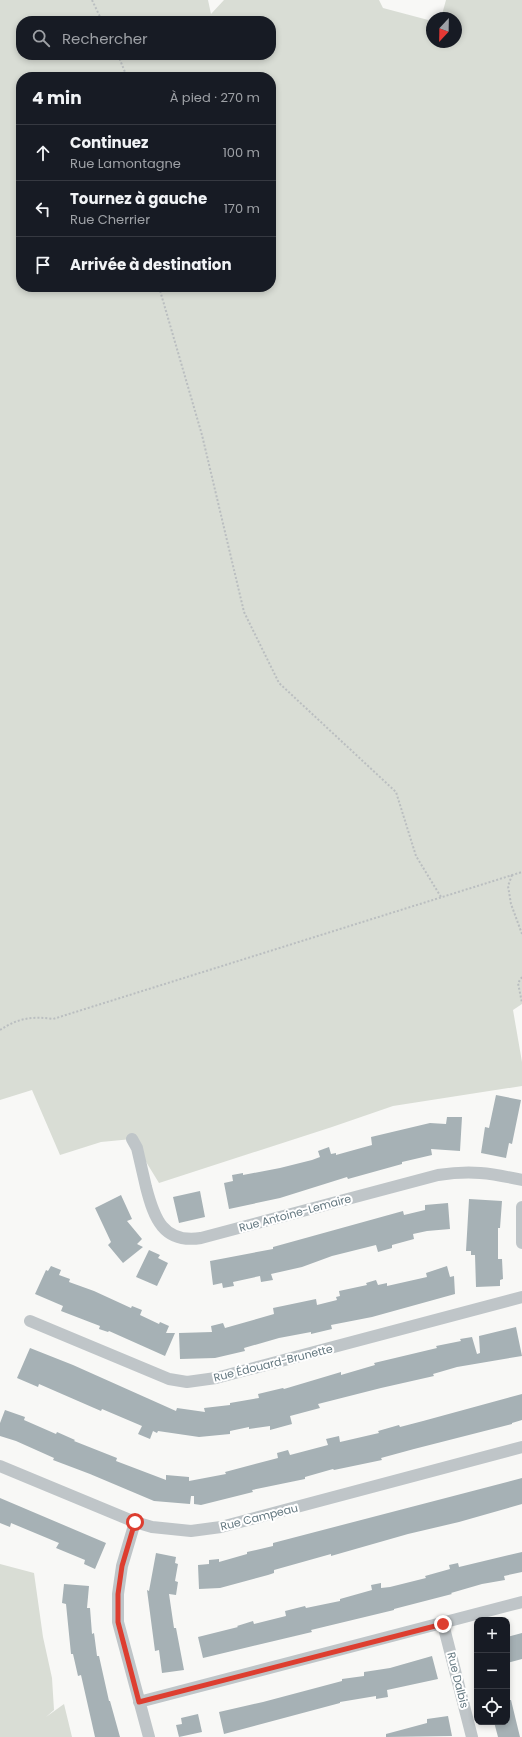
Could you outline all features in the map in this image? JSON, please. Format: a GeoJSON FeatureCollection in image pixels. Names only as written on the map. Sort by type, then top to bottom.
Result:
{"type":"FeatureCollection","features":[{"type":"Feature","properties":{"kind":"street","name":"Rue Antoine-Lemaire"},"geometry":{"type":"LineString","coordinates":[[132,1139],[137,1148],[152,1212],[159,1224],[168,1232],[185,1239],[201,1238],[438,1175],[462,1171],[490,1172],[522,1180]]}},
{"type":"Feature","properties":{"kind":"street"},"geometry":{"type":"LineString","coordinates":[[522,1207],[522,1243]]}},
{"type":"Feature","properties":{"kind":"street","name":"Rue Édouard-Brunette"},"geometry":{"type":"LineString","coordinates":[[30,1321],[162,1376],[187,1382],[216,1378],[522,1297]]}},
{"type":"Feature","properties":{"kind":"street","name":"Rue Campeau"},"geometry":{"type":"LineString","coordinates":[[0,1466],[135,1522],[152,1526],[191,1531],[221,1527],[522,1447]]}},
{"type":"Feature","properties":{"kind":"street"},"geometry":{"type":"LineString","coordinates":[[135,1522],[122,1566],[118,1594],[118,1622],[148,1737]]}},
{"type":"Feature","properties":{"kind":"street"},"geometry":{"type":"LineString","coordinates":[[139,1702],[443,1624],[522,1602]]}},
{"type":"Feature","properties":{"kind":"street","name":"Rue Dalbis"},"geometry":{"type":"LineString","coordinates":[[443,1624],[472,1737]]}},
{"type":"Feature","properties":{"kind":"path"},"geometry":{"type":"LineString","coordinates":[[92,0],[100,16]]}},
{"type":"Feature","properties":{"kind":"path"},"geometry":{"type":"LineString","coordinates":[[120,60],[125,72]]}},
{"type":"Feature","properties":{"kind":"path"},"geometry":{"type":"LineString","coordinates":[[160,292],[202,435],[244,612],[279,683],[396,792],[416,856],[441,897]]}},
{"type":"Feature","properties":{"kind":"path"},"geometry":{"type":"LineString","coordinates":[[0,1030],[9,1024],[35,1017],[53,1019],[522,872]]}},
{"type":"Feature","properties":{"kind":"path"},"geometry":{"type":"LineString","coordinates":[[512,875],[508,886],[511,904],[522,934]]}},
{"type":"Feature","properties":{"kind":"path"},"geometry":{"type":"LineString","coordinates":[[522,977],[518,983],[522,1003]]}},
{"type":"Feature","properties":{"kind":"shaded area"},"geometry":{"type":"Polygon","coordinates":[[[0,0],[208,0],[211,14],[224,0],[379,0],[383,8],[426,19],[426,48],[462,48],[462,12],[443,12],[446,0],[522,0],[522,1004],[513,1010],[522,1062],[522,1086],[393,1106],[159,1183],[132,1139],[101,1142],[60,1155],[32,1090],[0,1100],[0,0]]]}},
{"type":"Feature","properties":{"kind":"shaded area"},"geometry":{"type":"Polygon","coordinates":[[[0,1564],[34,1573],[43,1637],[52,1678],[54,1710],[46,1717],[64,1704],[72,1737],[0,1737],[0,1564]]]}},
{"type":"Feature","properties":{"kind":"building"},"geometry":{"type":"Polygon","coordinates":[[[496,1095],[521,1100],[512,1144],[509,1143],[506,1158],[481,1153],[485,1127],[489,1128],[496,1095]]]}},
{"type":"Feature","properties":{"kind":"building"},"geometry":{"type":"Polygon","coordinates":[[[447,1117],[462,1117],[460,1151],[431,1149],[432,1155],[402,1162],[402,1164],[348,1179],[347,1177],[280,1198],[229,1209],[224,1183],[233,1181],[232,1175],[243,1173],[243,1175],[312,1160],[320,1157],[318,1151],[329,1147],[331,1154],[336,1153],[336,1155],[372,1145],[371,1137],[430,1123],[446,1124],[447,1117]]]}},
{"type":"Feature","properties":{"kind":"building"},"geometry":{"type":"Polygon","coordinates":[[[200,1191],[205,1217],[179,1223],[173,1197],[200,1191]]]}},
{"type":"Feature","properties":{"kind":"building"},"geometry":{"type":"Polygon","coordinates":[[[121,1195],[132,1219],[127,1221],[142,1239],[137,1244],[143,1247],[123,1263],[108,1245],[111,1242],[95,1208],[121,1195]]]}},
{"type":"Feature","properties":{"kind":"building"},"geometry":{"type":"Polygon","coordinates":[[[469,1199],[502,1201],[500,1228],[498,1228],[498,1259],[502,1259],[503,1279],[500,1280],[500,1286],[476,1287],[475,1255],[471,1255],[471,1251],[466,1251],[469,1199]]]}},
{"type":"Feature","properties":{"kind":"building"},"geometry":{"type":"Polygon","coordinates":[[[448,1203],[450,1229],[413,1234],[414,1239],[392,1245],[392,1248],[378,1252],[376,1245],[332,1256],[302,1267],[271,1274],[273,1280],[261,1282],[260,1276],[233,1282],[234,1286],[223,1288],[222,1283],[213,1285],[210,1261],[273,1249],[273,1247],[403,1211],[404,1215],[425,1210],[425,1205],[448,1203]]]}},
{"type":"Feature","properties":{"kind":"building"},"geometry":{"type":"Polygon","coordinates":[[[149,1250],[160,1255],[158,1258],[168,1263],[157,1286],[136,1277],[149,1250]]]}},
{"type":"Feature","properties":{"kind":"building"},"geometry":{"type":"Polygon","coordinates":[[[51,1266],[61,1270],[59,1275],[70,1279],[69,1282],[94,1291],[131,1308],[132,1306],[142,1310],[140,1315],[159,1324],[160,1322],[169,1326],[166,1333],[175,1333],[165,1356],[109,1331],[99,1329],[100,1326],[61,1311],[63,1306],[35,1294],[46,1270],[48,1271],[51,1266]]]}},
{"type":"Feature","properties":{"kind":"building"},"geometry":{"type":"Polygon","coordinates":[[[447,1266],[450,1277],[454,1276],[455,1294],[372,1317],[331,1325],[332,1329],[311,1334],[311,1332],[279,1338],[244,1348],[245,1351],[215,1358],[180,1359],[179,1333],[212,1332],[211,1326],[223,1323],[225,1328],[274,1314],[273,1308],[316,1299],[317,1305],[337,1300],[336,1297],[340,1296],[339,1291],[367,1285],[366,1283],[376,1280],[378,1285],[387,1283],[387,1286],[427,1277],[426,1273],[447,1266]]]}},
{"type":"Feature","properties":{"kind":"building"},"geometry":{"type":"Polygon","coordinates":[[[516,1327],[522,1356],[457,1367],[433,1374],[434,1376],[318,1404],[320,1408],[290,1416],[292,1424],[270,1430],[270,1426],[249,1429],[249,1427],[230,1431],[230,1434],[199,1437],[158,1431],[157,1433],[153,1431],[150,1439],[138,1434],[142,1426],[102,1409],[101,1411],[39,1384],[38,1387],[17,1378],[30,1348],[73,1365],[176,1411],[177,1408],[205,1412],[204,1408],[230,1405],[230,1403],[259,1398],[258,1394],[284,1389],[341,1372],[341,1375],[375,1365],[374,1363],[437,1348],[436,1346],[461,1341],[460,1339],[472,1337],[477,1354],[480,1353],[479,1336],[516,1327]]]}},
{"type":"Feature","properties":{"kind":"building"},"geometry":{"type":"Polygon","coordinates":[[[522,1394],[522,1420],[512,1424],[381,1458],[382,1460],[333,1469],[305,1477],[305,1479],[252,1490],[253,1492],[201,1505],[194,1504],[194,1496],[191,1496],[190,1504],[154,1501],[53,1460],[54,1458],[16,1441],[0,1436],[0,1423],[5,1410],[25,1417],[24,1420],[56,1434],[57,1432],[75,1440],[74,1441],[117,1458],[116,1461],[166,1480],[166,1475],[189,1477],[189,1481],[226,1474],[225,1472],[278,1458],[277,1453],[288,1450],[290,1455],[328,1445],[326,1439],[339,1436],[340,1442],[379,1433],[378,1431],[399,1425],[400,1427],[522,1394]]]}},
{"type":"Feature","properties":{"kind":"building"},"geometry":{"type":"Polygon","coordinates":[[[522,1478],[522,1504],[331,1556],[331,1554],[274,1570],[274,1573],[268,1575],[220,1588],[199,1589],[198,1565],[209,1564],[209,1560],[219,1559],[219,1562],[247,1554],[247,1552],[273,1546],[273,1543],[522,1478]]]}},
{"type":"Feature","properties":{"kind":"building"},"geometry":{"type":"Polygon","coordinates":[[[0,1498],[106,1543],[95,1569],[84,1564],[85,1560],[56,1548],[59,1543],[11,1523],[10,1527],[0,1523],[0,1498]]]}},
{"type":"Feature","properties":{"kind":"building"},"geometry":{"type":"Polygon","coordinates":[[[522,1552],[522,1572],[504,1576],[505,1580],[482,1584],[394,1610],[311,1630],[312,1632],[203,1658],[198,1637],[238,1627],[237,1626],[253,1621],[254,1624],[286,1616],[285,1611],[305,1606],[306,1608],[340,1601],[340,1599],[372,1590],[371,1585],[381,1583],[381,1588],[390,1587],[426,1578],[425,1576],[450,1569],[449,1565],[458,1563],[459,1567],[522,1552]]]}},
{"type":"Feature","properties":{"kind":"building"},"geometry":{"type":"Polygon","coordinates":[[[156,1553],[176,1557],[175,1563],[178,1564],[175,1581],[178,1582],[176,1595],[169,1594],[174,1628],[176,1628],[184,1670],[162,1673],[159,1650],[155,1651],[147,1590],[149,1591],[156,1553]]]}},
{"type":"Feature","properties":{"kind":"building"},"geometry":{"type":"Polygon","coordinates":[[[64,1584],[89,1586],[87,1608],[90,1608],[92,1634],[94,1633],[97,1656],[99,1656],[109,1701],[120,1737],[95,1737],[81,1675],[78,1676],[73,1654],[71,1654],[66,1604],[62,1603],[64,1584]]]}},
{"type":"Feature","properties":{"kind":"building"},"geometry":{"type":"Polygon","coordinates":[[[522,1633],[522,1659],[510,1662],[510,1653],[510,1636],[522,1633]]]}},
{"type":"Feature","properties":{"kind":"building"},"geometry":{"type":"Polygon","coordinates":[[[432,1656],[438,1679],[387,1690],[388,1697],[376,1699],[376,1696],[340,1702],[224,1734],[219,1712],[342,1681],[342,1679],[364,1676],[364,1672],[390,1668],[432,1656]]]}},
{"type":"Feature","properties":{"kind":"building"},"geometry":{"type":"Polygon","coordinates":[[[511,1700],[520,1737],[498,1737],[495,1725],[510,1725],[511,1700]]]}},
{"type":"Feature","properties":{"kind":"building"},"geometry":{"type":"Polygon","coordinates":[[[198,1714],[202,1732],[179,1737],[176,1725],[182,1724],[181,1718],[198,1714]]]}},
{"type":"Feature","properties":{"kind":"building"},"geometry":{"type":"Polygon","coordinates":[[[448,1716],[452,1736],[386,1737],[386,1734],[427,1723],[427,1719],[448,1716]]]}},
{"type":"Feature","properties":{"kind":"route"},"geometry":{"type":"LineString","coordinates":[[135,1522],[122,1566],[118,1594],[118,1622],[139,1702],[443,1624]]}}]}
